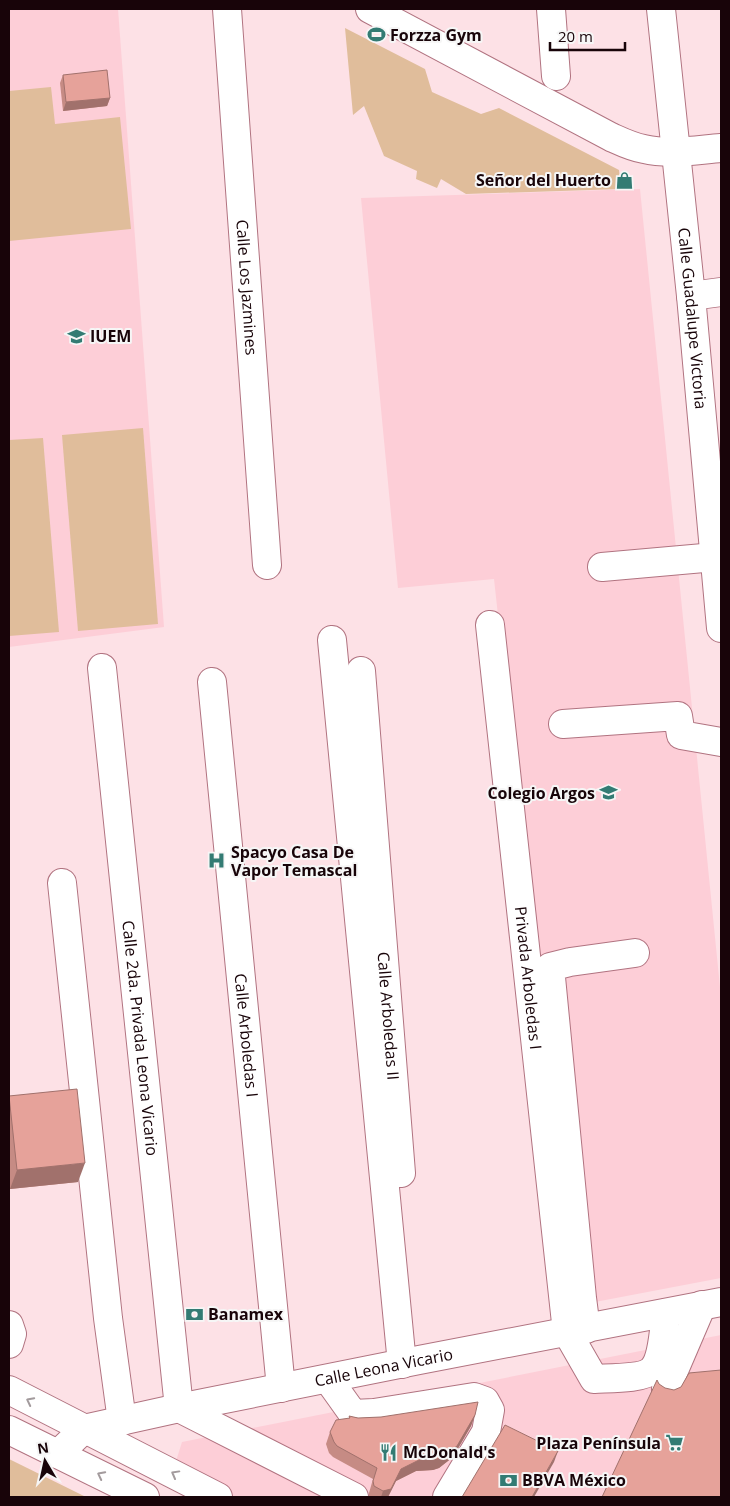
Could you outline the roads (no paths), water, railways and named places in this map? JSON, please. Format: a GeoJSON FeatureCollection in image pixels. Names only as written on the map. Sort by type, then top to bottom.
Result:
{"type":"FeatureCollection","features":[{"type":"Feature","properties":{"kind":"main road","name":"Calle Los Jazmines"},"geometry":{"type":"LineString","coordinates":[[228,9],[267,566]]}},
{"type":"Feature","properties":{"kind":"main road"},"geometry":{"type":"LineString","coordinates":[[370,9],[629,145],[646,150],[677,152],[721,148]]}},
{"type":"Feature","properties":{"kind":"main road"},"geometry":{"type":"LineString","coordinates":[[551,9],[556,76]]}},
{"type":"Feature","properties":{"kind":"main road","name":"Calle Guadalupe Victoria"},"geometry":{"type":"LineString","coordinates":[[661,9],[691,296],[713,443],[715,557],[720,586],[721,628]]}},
{"type":"Feature","properties":{"kind":"main road"},"geometry":{"type":"LineString","coordinates":[[691,296],[721,292]]}},
{"type":"Feature","properties":{"kind":"main road"},"geometry":{"type":"LineString","coordinates":[[602,567],[715,557]]}},
{"type":"Feature","properties":{"kind":"main road","name":"Privada Arboledas I"},"geometry":{"type":"LineString","coordinates":[[490,624],[576,1330]]}},
{"type":"Feature","properties":{"kind":"main road"},"geometry":{"type":"LineString","coordinates":[[332,640],[410,1362]]}},
{"type":"Feature","properties":{"kind":"main road","name":"Calle 2da. Privada Leona Vicario"},"geometry":{"type":"LineString","coordinates":[[102,668],[179,1408]]}},
{"type":"Feature","properties":{"kind":"main road","name":"Calle Arboledas II"},"geometry":{"type":"LineString","coordinates":[[362,671],[405,1220],[410,1362]]}},
{"type":"Feature","properties":{"kind":"main road","name":"Calle Arboledas I"},"geometry":{"type":"LineString","coordinates":[[212,682],[281,1388]]}},
{"type":"Feature","properties":{"kind":"main road"},"geometry":{"type":"LineString","coordinates":[[564,724],[678,716],[681,735],[721,742]]}},
{"type":"Feature","properties":{"kind":"main road"},"geometry":{"type":"LineString","coordinates":[[62,883],[108,1318],[122,1421]]}},
{"type":"Feature","properties":{"kind":"main road"},"geometry":{"type":"LineString","coordinates":[[635,954],[570,962],[550,967],[582,1298],[576,1330],[594,1380],[638,1376],[652,1370],[659,1358],[666,1313]]}},
{"type":"Feature","properties":{"kind":"main road"},"geometry":{"type":"LineString","coordinates":[[666,1389],[712,1304]]}},
{"type":"Feature","properties":{"kind":"main road","name":"Calle Leona Vicario"},"geometry":{"type":"LineString","coordinates":[[84,1429],[328,1378],[712,1304]]}},
{"type":"Feature","properties":{"kind":"main road"},"geometry":{"type":"LineString","coordinates":[[9,1326],[12,1334],[9,1344]]}},
{"type":"Feature","properties":{"kind":"main road"},"geometry":{"type":"LineString","coordinates":[[328,1378],[353,1414],[374,1413],[474,1397],[485,1401],[490,1410],[486,1432],[447,1497]]}},
{"type":"Feature","properties":{"kind":"main road"},"geometry":{"type":"LineString","coordinates":[[9,1390],[218,1497]]}},
{"type":"Feature","properties":{"kind":"main road"},"geometry":{"type":"LineString","coordinates":[[179,1408],[354,1497]]}},
{"type":"Feature","properties":{"kind":"main road"},"geometry":{"type":"LineString","coordinates":[[58,1454],[84,1429]]}},
{"type":"Feature","properties":{"kind":"main road"},"geometry":{"type":"LineString","coordinates":[[9,1430],[145,1497]]}},
{"type":"Feature","properties":{"kind":"place","name":"Forzza Gym"},"geometry":{"type":"Point","coordinates":[376,35]}},
{"type":"Feature","properties":{"kind":"place","name":"Señor del Huerto"},"geometry":{"type":"Point","coordinates":[625,180]}},
{"type":"Feature","properties":{"kind":"place","name":"IUEM"},"geometry":{"type":"Point","coordinates":[76,336]}},
{"type":"Feature","properties":{"kind":"place","name":"Colegio Argos"},"geometry":{"type":"Point","coordinates":[609,793]}},
{"type":"Feature","properties":{"kind":"place","name":"Spacyo Casa De Vapor Temascal"},"geometry":{"type":"Point","coordinates":[217,861]}},
{"type":"Feature","properties":{"kind":"place","name":"Banamex"},"geometry":{"type":"Point","coordinates":[194,1314]}},
{"type":"Feature","properties":{"kind":"place","name":"Plaza Península"},"geometry":{"type":"Point","coordinates":[675,1443]}},
{"type":"Feature","properties":{"kind":"place","name":"McDonald's"},"geometry":{"type":"Point","coordinates":[389,1452]}},
{"type":"Feature","properties":{"kind":"place","name":"BBVA México"},"geometry":{"type":"Point","coordinates":[508,1480]}}]}
